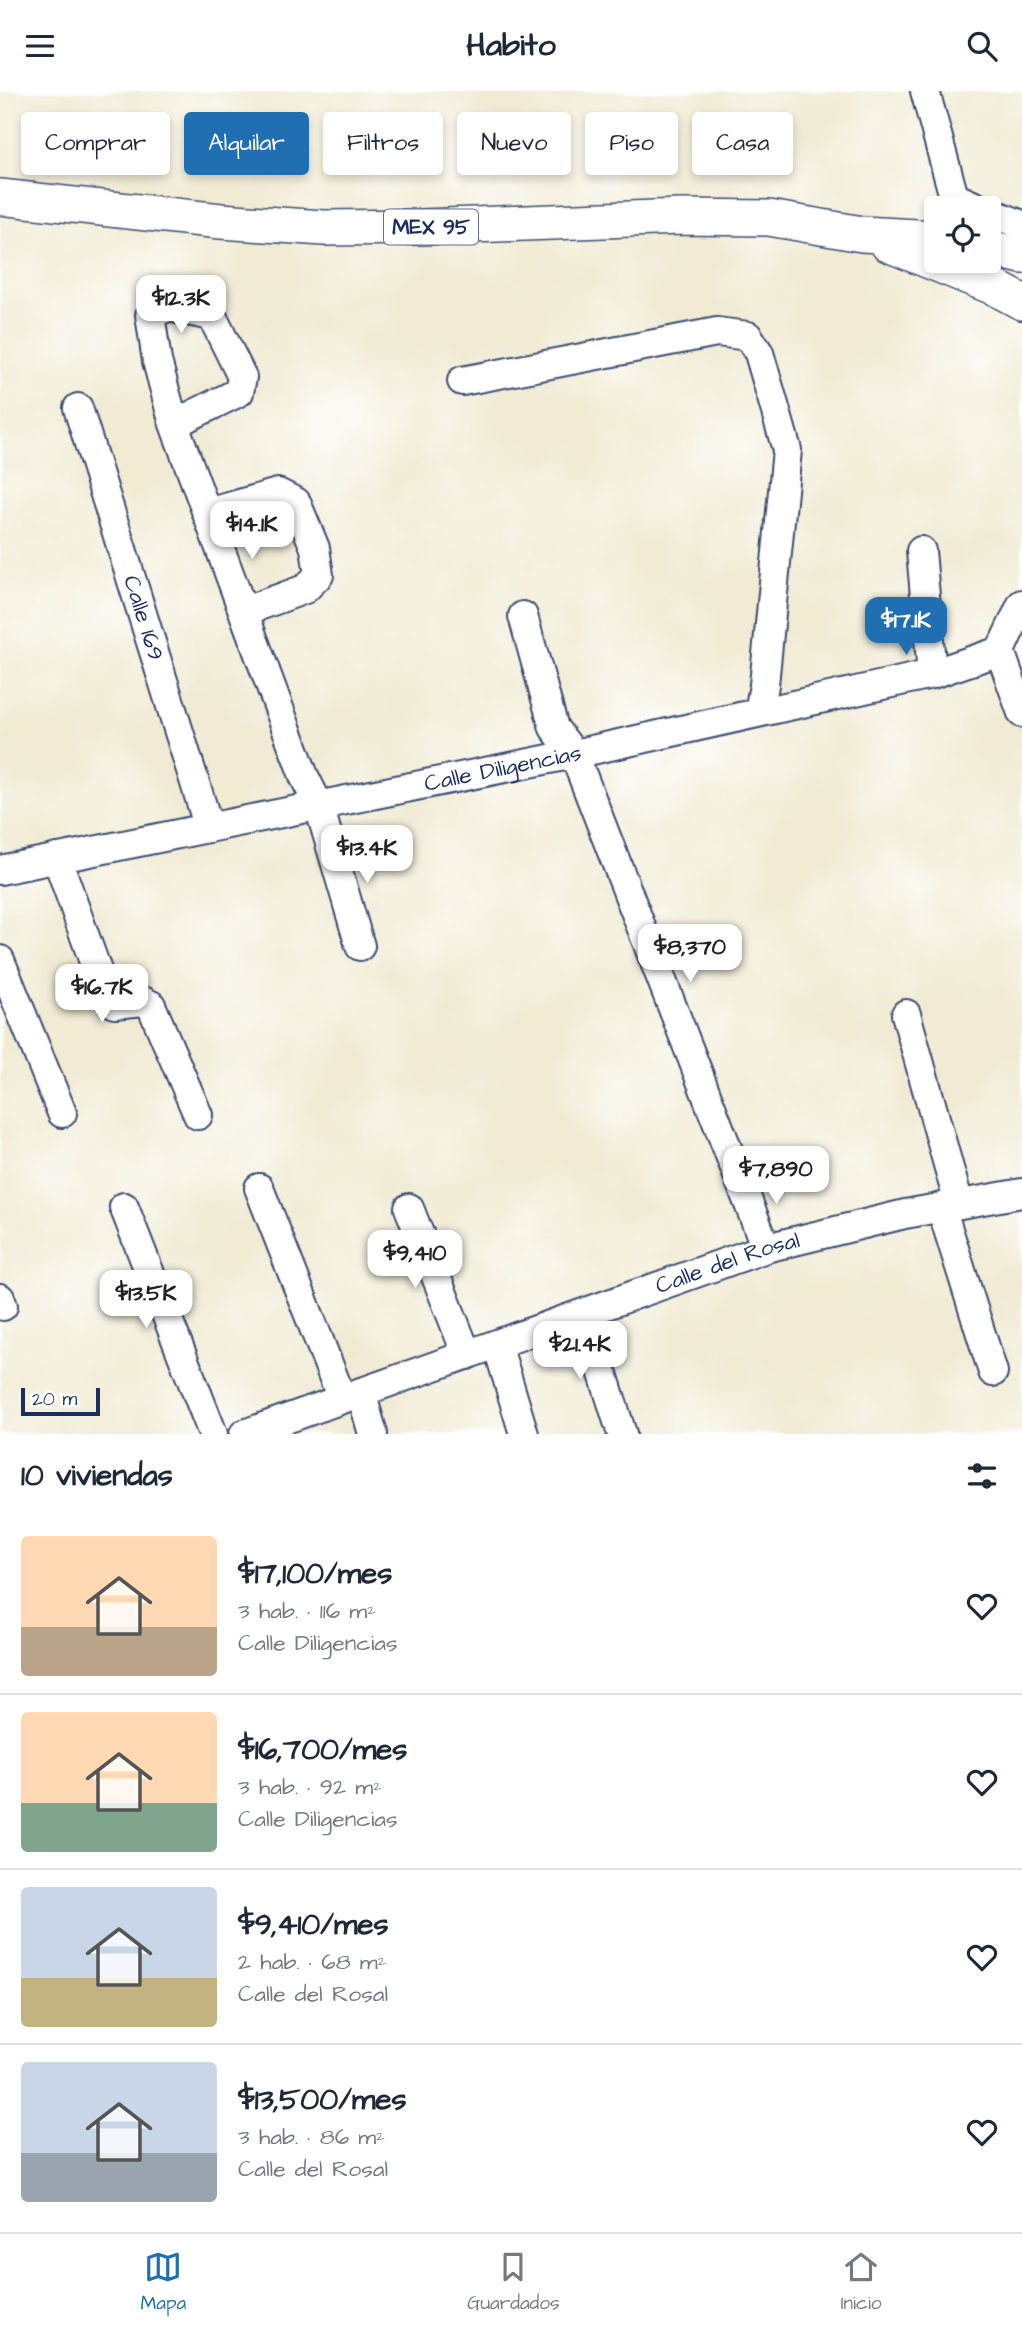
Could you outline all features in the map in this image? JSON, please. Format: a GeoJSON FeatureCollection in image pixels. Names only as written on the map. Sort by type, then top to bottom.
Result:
{"type":"FeatureCollection","features":[{"type":"Feature","properties":{"kind":"main road","name":"MEX 95"},"geometry":{"type":"LineString","coordinates":[[0,197],[221,221],[324,228],[435,227],[681,217],[769,218],[862,234],[924,237]]}},
{"type":"Feature","properties":{"kind":"main road","name":"MEX 95"},"geometry":{"type":"LineString","coordinates":[[862,234],[996,288],[1022,302]]}},
{"type":"Feature","properties":{"kind":"main road"},"geometry":{"type":"LineString","coordinates":[[1001,251],[1022,256]]}},
{"type":"Feature","properties":{"kind":"street"},"geometry":{"type":"LineString","coordinates":[[925,91],[954,196]]}},
{"type":"Feature","properties":{"kind":"street"},"geometry":{"type":"LineString","coordinates":[[1001,217],[1022,225]]}},
{"type":"Feature","properties":{"kind":"street"},"geometry":{"type":"LineString","coordinates":[[461,381],[718,332],[748,336],[760,353],[787,450],[764,685],[759,712]]}},
{"type":"Feature","properties":{"kind":"street","name":"Calle 169"},"geometry":{"type":"LineString","coordinates":[[78,408],[209,828]]}},
{"type":"Feature","properties":{"kind":"street"},"geometry":{"type":"LineString","coordinates":[[174,424],[304,776],[319,806],[360,946]]}},
{"type":"Feature","properties":{"kind":"street"},"geometry":{"type":"LineString","coordinates":[[208,513],[278,493],[296,502],[315,548],[319,575],[305,589],[245,611]]}},
{"type":"Feature","properties":{"kind":"street"},"geometry":{"type":"LineString","coordinates":[[921,551],[932,674]]}},
{"type":"Feature","properties":{"kind":"street"},"geometry":{"type":"LineString","coordinates":[[1022,604],[1000,651],[1022,713]]}},
{"type":"Feature","properties":{"kind":"street"},"geometry":{"type":"LineString","coordinates":[[523,616],[554,727],[574,754],[766,1248]]}},
{"type":"Feature","properties":{"kind":"street","name":"Calle Diligencias"},"geometry":{"type":"LineString","coordinates":[[0,870],[574,754],[932,674],[1000,651]]}},
{"type":"Feature","properties":{"kind":"street"},"geometry":{"type":"LineString","coordinates":[[57,858],[106,996],[115,1004],[143,1001],[151,1005],[198,1115]]}},
{"type":"Feature","properties":{"kind":"street"},"geometry":{"type":"LineString","coordinates":[[0,960],[62,1113]]}},
{"type":"Feature","properties":{"kind":"street"},"geometry":{"type":"LineString","coordinates":[[906,1014],[950,1206],[993,1372]]}},
{"type":"Feature","properties":{"kind":"street"},"geometry":{"type":"LineString","coordinates":[[259,1188],[351,1396],[373,1434]]}},
{"type":"Feature","properties":{"kind":"street","name":"Calle del Rosal"},"geometry":{"type":"LineString","coordinates":[[244,1434],[766,1248],[905,1214],[1022,1193]]}},
{"type":"Feature","properties":{"kind":"street"},"geometry":{"type":"LineString","coordinates":[[124,1207],[213,1434]]}},
{"type":"Feature","properties":{"kind":"street"},"geometry":{"type":"LineString","coordinates":[[409,1208],[467,1355]]}},
{"type":"Feature","properties":{"kind":"street"},"geometry":{"type":"LineString","coordinates":[[584,1314],[622,1434]]}},
{"type":"Feature","properties":{"kind":"street"},"geometry":{"type":"LineString","coordinates":[[497,1344],[524,1434]]}}]}
